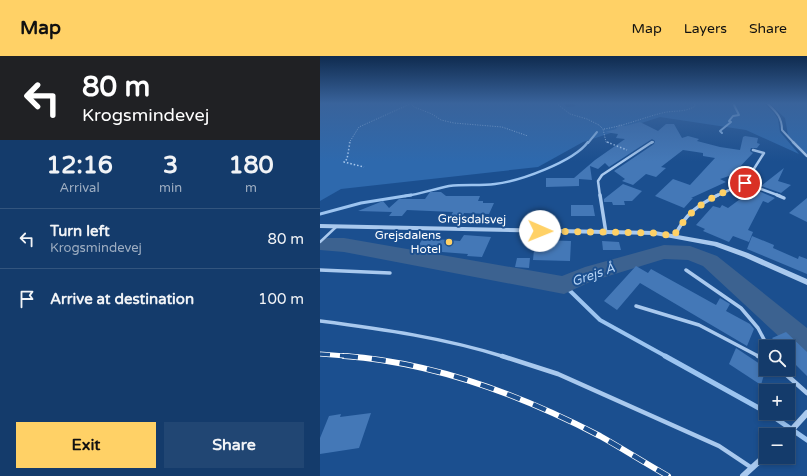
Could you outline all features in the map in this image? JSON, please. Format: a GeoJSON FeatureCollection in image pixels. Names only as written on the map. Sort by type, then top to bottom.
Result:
{"type":"FeatureCollection","features":[{"type":"Feature","properties":{"kind":"street"},"geometry":{"type":"LineString","coordinates":[[782,123],[782,130],[785,135],[807,156]]}},
{"type":"Feature","properties":{"kind":"street"},"geometry":{"type":"LineString","coordinates":[[606,233],[598,181],[602,176],[653,142]]}},
{"type":"Feature","properties":{"kind":"street"},"geometry":{"type":"LineString","coordinates":[[675,236],[679,227],[701,203],[745,183],[764,153],[753,150]]}},
{"type":"Feature","properties":{"kind":"street"},"geometry":{"type":"LineString","coordinates":[[745,183],[784,198]]}},
{"type":"Feature","properties":{"kind":"street","name":"Grejsdalsvej"},"geometry":{"type":"LineString","coordinates":[[320,226],[655,233],[714,244],[746,255],[807,282]]}},
{"type":"Feature","properties":{"kind":"street"},"geometry":{"type":"LineString","coordinates":[[793,428],[806,414]]}},
{"type":"Feature","properties":{"kind":"street"},"geometry":{"type":"LineString","coordinates":[[743,476],[759,462]]}},
{"type":"Feature","properties":{"kind":"lane"},"geometry":{"type":"LineString","coordinates":[[320,242],[336,226]]}},
{"type":"Feature","properties":{"kind":"lane"},"geometry":{"type":"LineString","coordinates":[[320,270],[390,273]]}},
{"type":"Feature","properties":{"kind":"lane"},"geometry":{"type":"LineString","coordinates":[[686,270],[741,308],[758,328],[764,340]]}},
{"type":"Feature","properties":{"kind":"lane"},"geometry":{"type":"LineString","coordinates":[[636,306],[699,325],[759,356]]}},
{"type":"Feature","properties":{"kind":"lane"},"geometry":{"type":"LineString","coordinates":[[320,321],[372,328],[471,346],[558,374],[719,446],[752,468]]}},
{"type":"Feature","properties":{"kind":"lane"},"geometry":{"type":"LineString","coordinates":[[788,376],[807,393]]}},
{"type":"Feature","properties":{"kind":"path"},"geometry":{"type":"LineString","coordinates":[[364,167],[344,162],[347,159],[349,144],[359,127],[368,123]]}},
{"type":"Feature","properties":{"kind":"path"},"geometry":{"type":"LineString","coordinates":[[452,123],[502,127],[528,136]]}},
{"type":"Feature","properties":{"kind":"path"},"geometry":{"type":"LineString","coordinates":[[595,123],[603,129],[606,142],[611,145],[636,152]]}},
{"type":"Feature","properties":{"kind":"path"},"geometry":{"type":"LineString","coordinates":[[603,129],[622,127],[635,123]]}},
{"type":"Feature","properties":{"kind":"shaded area"},"geometry":{"type":"Polygon","coordinates":[[[320,123],[643,123],[583,142],[538,167],[341,189],[320,201],[320,123]]]}},
{"type":"Feature","properties":{"kind":"shaded area"},"geometry":{"type":"Polygon","coordinates":[[[697,123],[779,123],[780,132],[799,154],[746,130],[697,123]]]}},
{"type":"Feature","properties":{"kind":"shaded area"},"geometry":{"type":"Polygon","coordinates":[[[786,123],[807,123],[807,154],[788,135],[786,123]]]}},
{"type":"Feature","properties":{"kind":"building"},"geometry":{"type":"Polygon","coordinates":[[[641,123],[658,131],[666,124],[674,124],[682,138],[688,136],[699,139],[697,141],[740,150],[743,137],[745,136],[758,138],[757,143],[760,144],[757,148],[751,148],[750,151],[753,153],[732,175],[720,179],[726,182],[691,198],[693,198],[684,208],[655,196],[673,179],[690,185],[715,158],[703,156],[703,153],[683,150],[661,167],[666,168],[656,177],[646,174],[633,185],[622,181],[625,179],[614,171],[654,144],[655,141],[652,139],[609,167],[605,163],[598,169],[590,166],[592,180],[579,179],[579,186],[546,187],[546,178],[574,178],[595,160],[625,139],[616,138],[618,134],[605,132],[616,129],[619,124],[625,126],[641,123]]]}},
{"type":"Feature","properties":{"kind":"building"},"geometry":{"type":"Polygon","coordinates":[[[784,168],[778,181],[791,185],[781,193],[761,186],[784,168]]]}},
{"type":"Feature","properties":{"kind":"building"},"geometry":{"type":"Polygon","coordinates":[[[623,184],[642,191],[632,201],[624,201],[625,205],[613,205],[612,202],[604,202],[604,199],[623,184]]]}},
{"type":"Feature","properties":{"kind":"building"},"geometry":{"type":"Polygon","coordinates":[[[756,190],[775,198],[768,203],[763,201],[748,230],[753,232],[749,242],[733,236],[729,242],[703,231],[705,229],[696,225],[713,206],[720,208],[722,205],[728,208],[747,194],[749,195],[756,190]]]}},
{"type":"Feature","properties":{"kind":"building"},"geometry":{"type":"Polygon","coordinates":[[[430,192],[441,192],[446,196],[480,196],[478,201],[483,201],[483,203],[494,203],[489,214],[464,213],[462,218],[450,217],[453,212],[407,210],[402,216],[389,216],[392,212],[358,211],[383,201],[389,208],[399,199],[425,199],[430,192]]]}},
{"type":"Feature","properties":{"kind":"building"},"geometry":{"type":"Polygon","coordinates":[[[807,198],[807,222],[789,213],[807,198]]]}},
{"type":"Feature","properties":{"kind":"building"},"geometry":{"type":"Polygon","coordinates":[[[571,205],[593,205],[595,216],[571,216],[571,205]]]}},
{"type":"Feature","properties":{"kind":"building"},"geometry":{"type":"Polygon","coordinates":[[[464,235],[491,237],[482,257],[467,256],[468,254],[416,250],[423,238],[460,241],[464,235]]]}},
{"type":"Feature","properties":{"kind":"building"},"geometry":{"type":"Polygon","coordinates":[[[752,236],[774,245],[773,248],[798,259],[799,256],[807,259],[807,274],[747,249],[752,236]]]}},
{"type":"Feature","properties":{"kind":"building"},"geometry":{"type":"Polygon","coordinates":[[[540,240],[571,241],[570,261],[533,260],[534,250],[536,250],[540,240]]]}},
{"type":"Feature","properties":{"kind":"building"},"geometry":{"type":"Polygon","coordinates":[[[602,241],[619,242],[621,250],[603,250],[602,241]]]}},
{"type":"Feature","properties":{"kind":"building"},"geometry":{"type":"Polygon","coordinates":[[[517,258],[530,258],[529,268],[515,267],[517,258]]]}},
{"type":"Feature","properties":{"kind":"building"},"geometry":{"type":"Polygon","coordinates":[[[636,266],[648,273],[651,269],[716,305],[720,298],[730,304],[726,311],[750,324],[754,329],[747,346],[640,283],[617,310],[604,301],[636,266]]]}},
{"type":"Feature","properties":{"kind":"building"},"geometry":{"type":"Polygon","coordinates":[[[786,332],[794,340],[774,340],[772,338],[786,332]]]}},
{"type":"Feature","properties":{"kind":"building"},"geometry":{"type":"Polygon","coordinates":[[[795,341],[807,352],[807,376],[795,364],[795,341]]]}},
{"type":"Feature","properties":{"kind":"building"},"geometry":{"type":"Polygon","coordinates":[[[736,348],[759,363],[759,376],[764,376],[761,384],[759,384],[729,364],[736,348]]]}},
{"type":"Feature","properties":{"kind":"building"},"geometry":{"type":"Polygon","coordinates":[[[371,413],[359,448],[320,454],[320,438],[329,416],[341,414],[340,417],[371,413]]]}},
{"type":"Feature","properties":{"kind":"waterway"},"geometry":{"type":"LineString","coordinates":[[722,133],[720,131],[730,123]]}},
{"type":"Feature","properties":{"kind":"waterway"},"geometry":{"type":"LineString","coordinates":[[588,143],[597,132]]}},
{"type":"Feature","properties":{"kind":"waterway"},"geometry":{"type":"LineString","coordinates":[[407,196],[449,186],[489,185],[518,179],[531,175],[571,157],[588,142]]}},
{"type":"Feature","properties":{"kind":"waterway"},"geometry":{"type":"LineString","coordinates":[[407,196],[411,195]]}},
{"type":"Feature","properties":{"kind":"waterway"},"geometry":{"type":"LineString","coordinates":[[320,214],[361,203],[407,196]]}},
{"type":"Feature","properties":{"kind":"waterway","name":"Grejs Å"},"geometry":{"type":"LineString","coordinates":[[325,245],[344,245],[564,285],[585,275],[664,252],[690,253],[710,261],[807,345]]}},
{"type":"Feature","properties":{"kind":"waterway"},"geometry":{"type":"LineString","coordinates":[[564,285],[600,320],[667,357]]}},
{"type":"Feature","properties":{"kind":"waterway"},"geometry":{"type":"LineString","coordinates":[[665,356],[759,408]]}},
{"type":"Feature","properties":{"kind":"waterway"},"geometry":{"type":"LineString","coordinates":[[778,420],[807,440]]}},
{"type":"Feature","properties":{"kind":"railway"},"geometry":{"type":"LineString","coordinates":[[320,354],[358,357]]}},
{"type":"Feature","properties":{"kind":"railway"},"geometry":{"type":"LineString","coordinates":[[344,356],[377,359],[410,365],[443,373],[508,394],[600,436],[668,476]]}},
{"type":"Feature","properties":{"kind":"place","name":"Grejsdalens Hotel"},"geometry":{"type":"Point","coordinates":[449,242]}},
{"type":"Feature","properties":{"kind":"route"},"geometry":{"type":"LineString","coordinates":[[540,231],[655,233],[675,236],[679,227],[701,203],[745,183]]}}]}
